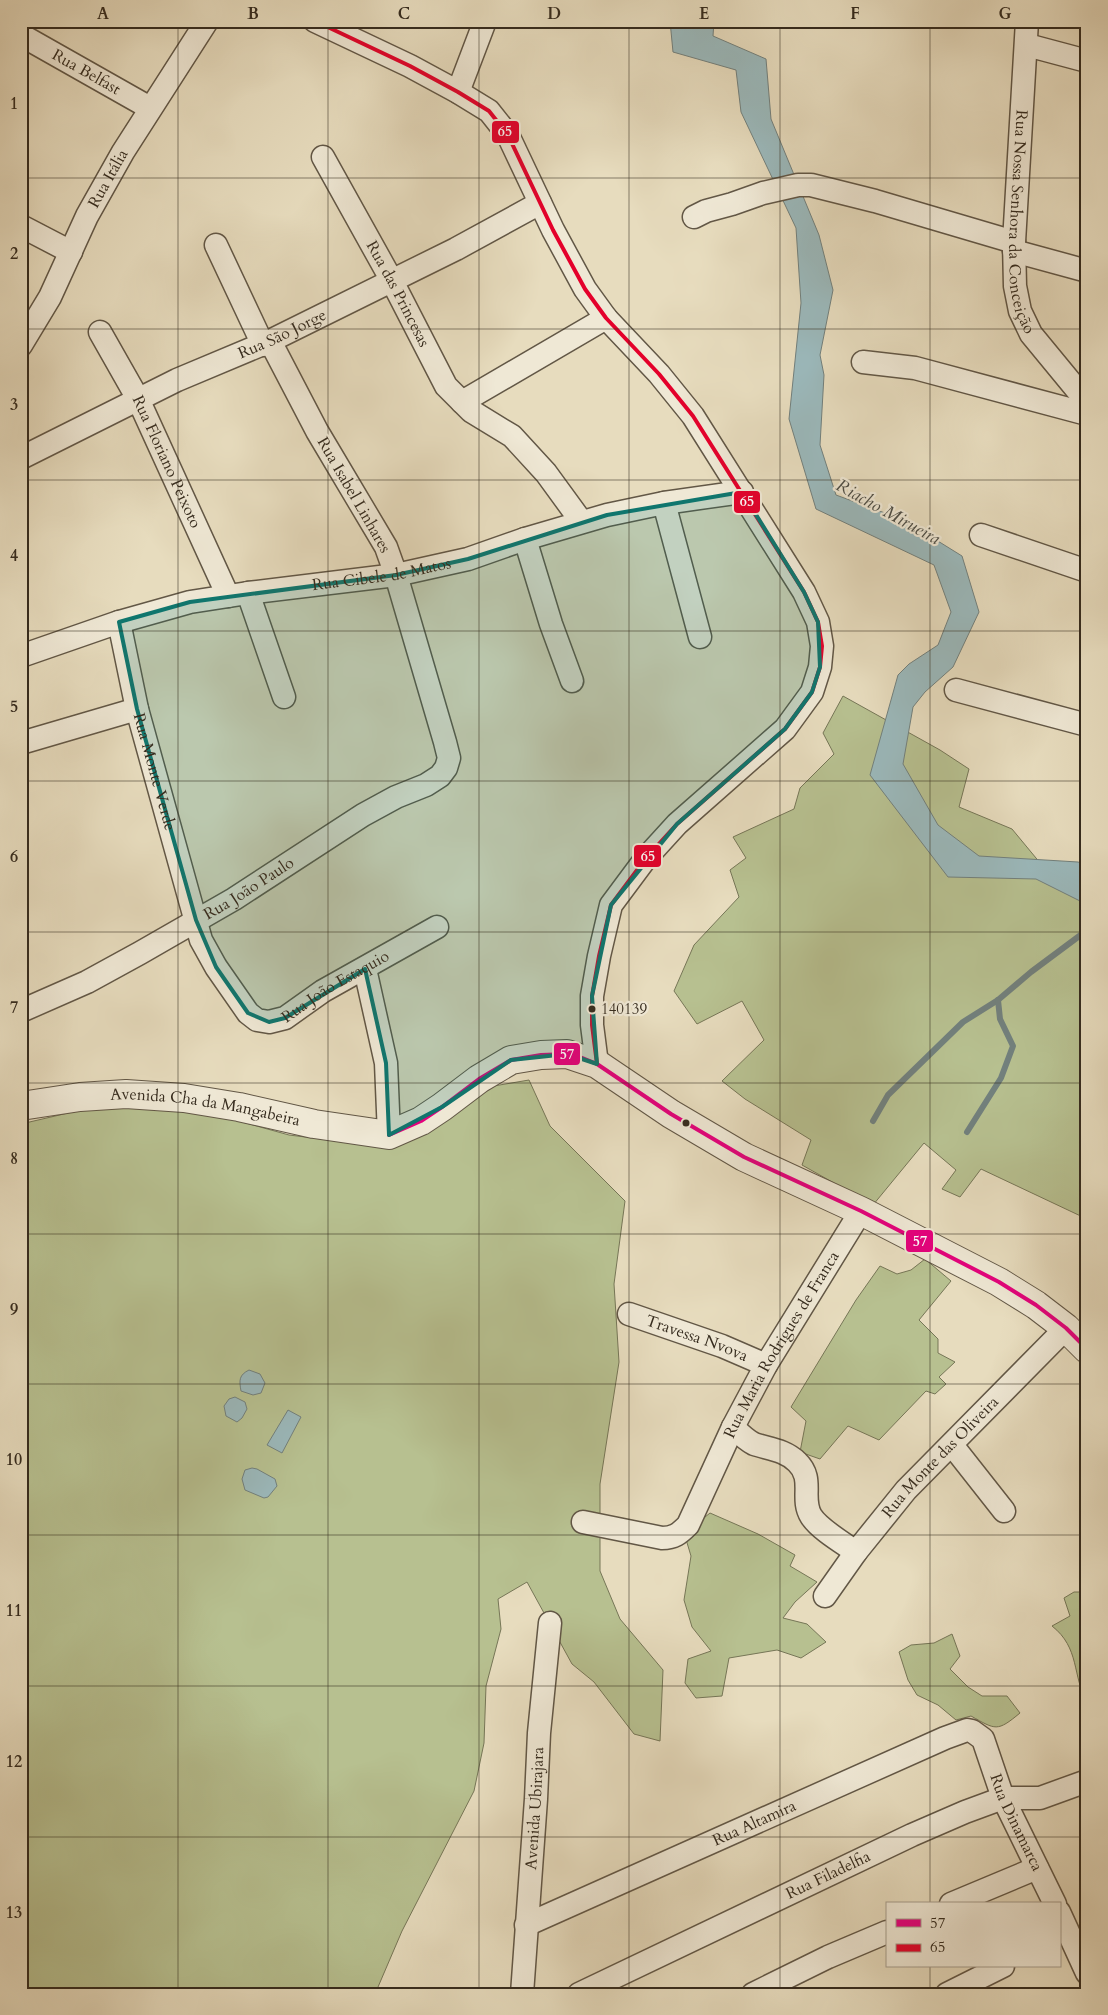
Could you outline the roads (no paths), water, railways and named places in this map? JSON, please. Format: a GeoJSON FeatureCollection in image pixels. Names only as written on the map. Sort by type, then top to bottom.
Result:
{"type":"FeatureCollection","features":[{"type":"Feature","properties":{"kind":"street","name":"Rua Itália"},"geometry":{"type":"LineString","coordinates":[[21,345],[50,297],[105,183],[150,108],[207,21]]}},
{"type":"Feature","properties":{"kind":"street"},"geometry":{"type":"LineString","coordinates":[[315,21],[458,92],[489,111],[508,135],[540,203],[585,289],[606,318],[659,374],[693,416],[804,592],[818,622],[822,646],[820,667],[812,692],[784,729],[678,824],[646,858],[611,905],[592,996],[592,1025],[597,1064]]}},
{"type":"Feature","properties":{"kind":"street"},"geometry":{"type":"LineString","coordinates":[[458,92],[485,21]]}},
{"type":"Feature","properties":{"kind":"street","name":"Rua Nossa Senhora da Conceição"},"geometry":{"type":"LineString","coordinates":[[1027,21],[1014,247],[1014,286],[1020,311],[1031,334],[1087,402]]}},
{"type":"Feature","properties":{"kind":"street","name":"Rua Belfast"},"geometry":{"type":"LineString","coordinates":[[21,35],[150,108]]}},
{"type":"Feature","properties":{"kind":"street"},"geometry":{"type":"LineString","coordinates":[[1027,45],[1087,61]]}},
{"type":"Feature","properties":{"kind":"street","name":"Rua das Princesas"},"geometry":{"type":"LineString","coordinates":[[323,157],[392,281],[446,386],[472,411],[512,436],[546,472],[581,521]]}},
{"type":"Feature","properties":{"kind":"street"},"geometry":{"type":"LineString","coordinates":[[694,217],[706,211],[763,193],[798,185],[812,185],[875,201],[1087,271]]}},
{"type":"Feature","properties":{"kind":"street","name":"Rua São Jorge"},"geometry":{"type":"LineString","coordinates":[[21,458],[199,370],[267,343],[456,249],[540,203]]}},
{"type":"Feature","properties":{"kind":"street"},"geometry":{"type":"LineString","coordinates":[[21,226],[71,252]]}},
{"type":"Feature","properties":{"kind":"street","name":"Rua Isabel Linhares"},"geometry":{"type":"LineString","coordinates":[[216,245],[267,343],[386,548],[396,575],[445,742]]}},
{"type":"Feature","properties":{"kind":"street"},"geometry":{"type":"LineString","coordinates":[[462,402],[606,318]]}},
{"type":"Feature","properties":{"kind":"street","name":"Rua Floriano Peixoto"},"geometry":{"type":"LineString","coordinates":[[100,332],[138,399],[238,594],[284,697]]}},
{"type":"Feature","properties":{"kind":"street"},"geometry":{"type":"LineString","coordinates":[[863,362],[915,368],[1087,414]]}},
{"type":"Feature","properties":{"kind":"street","name":"Rua Cibele de Matos"},"geometry":{"type":"LineString","coordinates":[[21,656],[119,622],[190,602],[238,594],[396,575],[468,558],[581,521],[664,503],[742,492]]}},
{"type":"Feature","properties":{"kind":"street"},"geometry":{"type":"LineString","coordinates":[[664,503],[700,637]]}},
{"type":"Feature","properties":{"kind":"street"},"geometry":{"type":"LineString","coordinates":[[981,535],[1087,571]]}},
{"type":"Feature","properties":{"kind":"street"},"geometry":{"type":"LineString","coordinates":[[524,539],[572,681]]}},
{"type":"Feature","properties":{"kind":"street","name":"Rua Monte Verde"},"geometry":{"type":"LineString","coordinates":[[119,622],[137,709],[196,920]]}},
{"type":"Feature","properties":{"kind":"street"},"geometry":{"type":"LineString","coordinates":[[956,690],[1087,725]]}},
{"type":"Feature","properties":{"kind":"street"},"geometry":{"type":"LineString","coordinates":[[21,743],[137,709]]}},
{"type":"Feature","properties":{"kind":"street","name":"Rua João Paulo"},"geometry":{"type":"LineString","coordinates":[[21,1011],[87,982],[234,899],[363,815],[396,797],[426,785],[440,776],[446,768],[448,758],[445,742]]}},
{"type":"Feature","properties":{"kind":"street","name":"Rua João Estaquio"},"geometry":{"type":"LineString","coordinates":[[196,920],[201,940],[216,967],[248,1013],[257,1020],[269,1022],[285,1018],[323,991],[437,927]]}},
{"type":"Feature","properties":{"kind":"street"},"geometry":{"type":"LineString","coordinates":[[365,969],[386,1063],[389,1135],[442,1108],[479,1078],[511,1060],[540,1055],[567,1054],[597,1064],[707,1137],[744,1157],[862,1211],[999,1282],[1036,1305],[1066,1328],[1087,1349]]}},
{"type":"Feature","properties":{"kind":"street","name":"Avenida Cha da Mangabeira"},"geometry":{"type":"LineString","coordinates":[[21,1106],[80,1097],[136,1094],[184,1098],[239,1107],[314,1124],[389,1135]]}},
{"type":"Feature","properties":{"kind":"street","name":"Rua Maria Rodrigues de Franca"},"geometry":{"type":"LineString","coordinates":[[583,1522],[662,1538],[672,1538],[688,1525],[733,1427],[766,1365],[862,1211]]}},
{"type":"Feature","properties":{"kind":"street","name":"Travessa Nvova"},"geometry":{"type":"LineString","coordinates":[[629,1314],[722,1346],[766,1365]]}},
{"type":"Feature","properties":{"kind":"street","name":"Rua Monte das Oliveira"},"geometry":{"type":"LineString","coordinates":[[825,1596],[856,1552],[906,1490],[1066,1328]]}},
{"type":"Feature","properties":{"kind":"street"},"geometry":{"type":"LineString","coordinates":[[733,1427],[753,1443],[776,1450],[798,1462],[807,1479],[807,1501],[810,1516],[856,1552]]}},
{"type":"Feature","properties":{"kind":"street"},"geometry":{"type":"LineString","coordinates":[[952,1445],[1004,1511]]}},
{"type":"Feature","properties":{"kind":"street","name":"Avenida Ubirajara"},"geometry":{"type":"LineString","coordinates":[[522,1994],[539,1733],[550,1623]]}},
{"type":"Feature","properties":{"kind":"street","name":"Rua Altamira"},"geometry":{"type":"LineString","coordinates":[[526,1925],[945,1738],[972,1730],[983,1739]]}},
{"type":"Feature","properties":{"kind":"street","name":"Rua Dinamarca"},"geometry":{"type":"LineString","coordinates":[[983,1739],[1003,1798],[1054,1902]]}},
{"type":"Feature","properties":{"kind":"street","name":"Rua Filadelfia"},"geometry":{"type":"LineString","coordinates":[[578,1994],[912,1835],[965,1812],[1003,1798],[1040,1798],[1087,1781]]}},
{"type":"Feature","properties":{"kind":"street"},"geometry":{"type":"LineString","coordinates":[[956,1902],[1037,1868]]}},
{"type":"Feature","properties":{"kind":"street"},"geometry":{"type":"LineString","coordinates":[[1060,1916],[1065,1937],[1087,1973]]}},
{"type":"Feature","properties":{"kind":"street"},"geometry":{"type":"LineString","coordinates":[[753,1994],[828,1957],[886,1932]]}},
{"type":"Feature","properties":{"kind":"street"},"geometry":{"type":"LineString","coordinates":[[947,1994],[998,1968]]}},
{"type":"Feature","properties":{"kind":"water"},"geometry":{"type":"Polygon","coordinates":[[[670,21],[714,21],[713,36],[766,59],[771,119],[819,235],[833,290],[820,355],[824,375],[820,445],[836,495],[904,520],[962,556],[979,612],[953,667],[925,692],[913,707],[903,764],[938,825],[979,856],[1078,862],[1087,865],[1087,907],[1084,903],[1036,879],[948,877],[870,775],[898,675],[909,664],[938,645],[951,612],[934,565],[816,509],[789,419],[801,303],[796,228],[741,112],[736,70],[673,52],[670,21]]]}},
{"type":"Feature","properties":{"kind":"water"},"geometry":{"type":"Polygon","coordinates":[[[249,1370],[260,1374],[265,1383],[261,1393],[253,1395],[241,1391],[240,1378],[249,1370]]]}},
{"type":"Feature","properties":{"kind":"water"},"geometry":{"type":"Polygon","coordinates":[[[235,1397],[245,1402],[247,1409],[242,1418],[237,1422],[226,1416],[224,1406],[229,1399],[235,1397]]]}},
{"type":"Feature","properties":{"kind":"water"},"geometry":{"type":"Polygon","coordinates":[[[288,1410],[301,1417],[282,1453],[267,1445],[288,1410]]]}},
{"type":"Feature","properties":{"kind":"water"},"geometry":{"type":"Polygon","coordinates":[[[252,1468],[275,1479],[277,1486],[268,1497],[264,1498],[245,1490],[242,1479],[245,1470],[252,1468]]]}},
{"type":"Feature","properties":{"kind":"waterway"},"geometry":{"type":"LineString","coordinates":[[873,1121],[888,1095],[963,1022],[998,1000],[1031,972],[1082,934],[1087,926]]}},
{"type":"Feature","properties":{"kind":"waterway"},"geometry":{"type":"LineString","coordinates":[[967,1132],[1001,1078],[1013,1046],[1000,1019],[998,1000]]}},
{"type":"Feature","properties":{"kind":"place","name":"140139"},"geometry":{"type":"Point","coordinates":[592,1009]}},
{"type":"Feature","properties":{"kind":"water label","name":"Riacho Mirueira"},"geometry":{"type":"Point","coordinates":[888,512]}}]}
